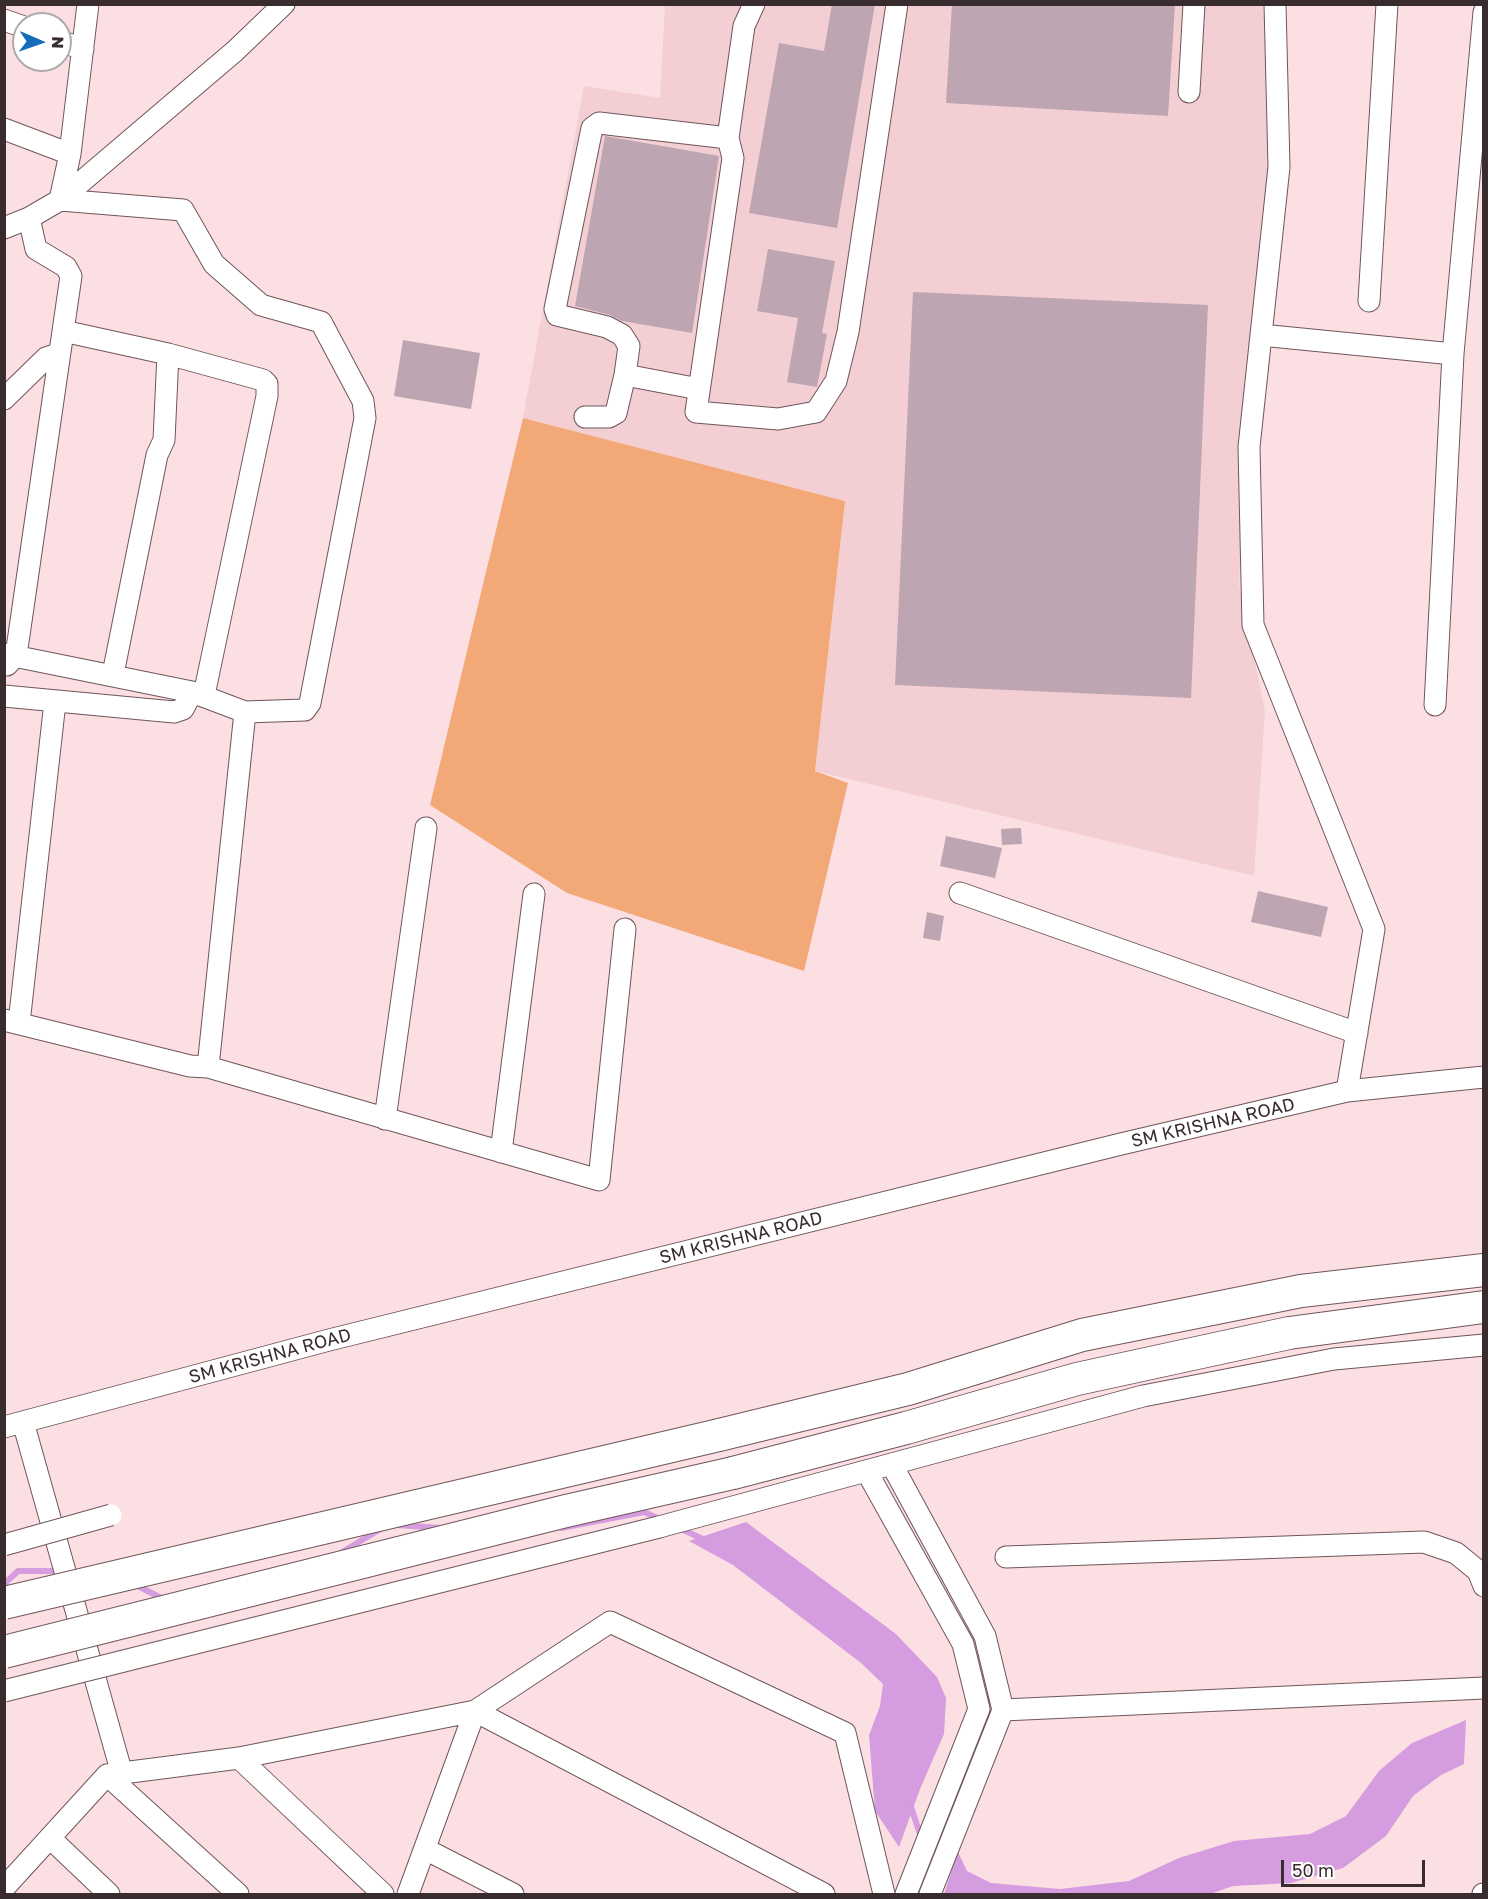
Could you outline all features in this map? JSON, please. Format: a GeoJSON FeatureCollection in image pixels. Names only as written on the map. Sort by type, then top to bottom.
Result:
{"type":"FeatureCollection","features":[{"type":"Feature","properties":{"kind":"highway"},"geometry":{"type":"LineString","coordinates":[[4,1603],[719,1436],[908,1389],[1082,1335],[1301,1291],[1484,1270]]}},
{"type":"Feature","properties":{"kind":"highway"},"geometry":{"type":"LineString","coordinates":[[4,1652],[566,1510],[733,1473],[906,1428],[1077,1379],[1289,1333],[1484,1307]]}},
{"type":"Feature","properties":{"kind":"street"},"geometry":{"type":"LineString","coordinates":[[60,200],[70,154],[88,4]]}},
{"type":"Feature","properties":{"kind":"street"},"geometry":{"type":"LineString","coordinates":[[5,232],[60,200],[235,51],[284,4]]}},
{"type":"Feature","properties":{"kind":"street"},"geometry":{"type":"LineString","coordinates":[[754,4],[744,26],[728,138],[733,158],[696,412],[778,419],[816,412],[836,381],[848,332],[897,4]]}},
{"type":"Feature","properties":{"kind":"street"},"geometry":{"type":"LineString","coordinates":[[1189,92],[1194,4]]}},
{"type":"Feature","properties":{"kind":"street"},"geometry":{"type":"LineString","coordinates":[[1275,4],[1279,167],[1249,447],[1253,625],[1374,929],[1347,1091]]}},
{"type":"Feature","properties":{"kind":"street"},"geometry":{"type":"LineString","coordinates":[[1369,301],[1387,4]]}},
{"type":"Feature","properties":{"kind":"street"},"geometry":{"type":"LineString","coordinates":[[1435,705],[1453,354],[1484,12]]}},
{"type":"Feature","properties":{"kind":"street"},"geometry":{"type":"LineString","coordinates":[[72,46],[83,50]]}},
{"type":"Feature","properties":{"kind":"street"},"geometry":{"type":"LineString","coordinates":[[585,417],[609,417],[616,413],[629,346],[622,335],[607,327],[557,315],[555,309],[592,128],[598,123],[728,138]]}},
{"type":"Feature","properties":{"kind":"street"},"geometry":{"type":"LineString","coordinates":[[4,129],[70,154]]}},
{"type":"Feature","properties":{"kind":"street"},"geometry":{"type":"LineString","coordinates":[[29,218],[36,249],[66,267],[71,276],[8,659],[113,674],[198,693],[245,712],[300,711],[309,708],[365,418],[363,402],[321,322],[261,305],[214,264],[183,210],[60,200]]}},
{"type":"Feature","properties":{"kind":"street"},"geometry":{"type":"LineString","coordinates":[[4,696],[174,712],[183,709],[198,693],[268,390],[263,381],[168,354],[63,331]]}},
{"type":"Feature","properties":{"kind":"street"},"geometry":{"type":"LineString","coordinates":[[1261,335],[1453,354]]}},
{"type":"Feature","properties":{"kind":"street"},"geometry":{"type":"LineString","coordinates":[[4,399],[46,358],[58,354]]}},
{"type":"Feature","properties":{"kind":"street"},"geometry":{"type":"LineString","coordinates":[[113,674],[157,455],[164,440],[168,354]]}},
{"type":"Feature","properties":{"kind":"street"},"geometry":{"type":"LineString","coordinates":[[624,375],[699,389]]}},
{"type":"Feature","properties":{"kind":"street"},"geometry":{"type":"LineString","coordinates":[[55,702],[12,1022],[190,1066],[208,1067],[599,1180],[625,929]]}},
{"type":"Feature","properties":{"kind":"street"},"geometry":{"type":"LineString","coordinates":[[208,1067],[245,712]]}},
{"type":"Feature","properties":{"kind":"street"},"geometry":{"type":"LineString","coordinates":[[385,1119],[426,828]]}},
{"type":"Feature","properties":{"kind":"street"},"geometry":{"type":"LineString","coordinates":[[960,893],[1357,1033]]}},
{"type":"Feature","properties":{"kind":"street"},"geometry":{"type":"LineString","coordinates":[[501,1152],[534,894]]}},
{"type":"Feature","properties":{"kind":"street","name":"SM KRISHNA ROAD"},"geometry":{"type":"LineString","coordinates":[[14,1424],[341,1337],[1121,1144],[1347,1091],[1484,1077]]}},
{"type":"Feature","properties":{"kind":"street"},"geometry":{"type":"LineString","coordinates":[[4,1691],[681,1521],[1143,1396],[1334,1359],[1484,1345]]}},
{"type":"Feature","properties":{"kind":"street"},"geometry":{"type":"LineString","coordinates":[[14,1424],[115,1775],[238,1894]]}},
{"type":"Feature","properties":{"kind":"street"},"geometry":{"type":"LineString","coordinates":[[892,1465],[985,1636],[1003,1710],[930,1894]]}},
{"type":"Feature","properties":{"kind":"street"},"geometry":{"type":"LineString","coordinates":[[867,1472],[963,1644],[979,1709],[906,1894]]}},
{"type":"Feature","properties":{"kind":"street"},"geometry":{"type":"LineString","coordinates":[[4,1545],[111,1515]]}},
{"type":"Feature","properties":{"kind":"street"},"geometry":{"type":"LineString","coordinates":[[1006,1557],[1424,1542],[1456,1553],[1478,1571],[1484,1586]]}},
{"type":"Feature","properties":{"kind":"street"},"geometry":{"type":"LineString","coordinates":[[4,1888],[50,1838],[115,1775],[239,1758],[474,1711],[610,1622],[845,1733],[884,1894]]}},
{"type":"Feature","properties":{"kind":"street"},"geometry":{"type":"LineString","coordinates":[[1003,1710],[1484,1688]]}},
{"type":"Feature","properties":{"kind":"street"},"geometry":{"type":"LineString","coordinates":[[408,1894],[474,1711]]}},
{"type":"Feature","properties":{"kind":"street"},"geometry":{"type":"LineString","coordinates":[[474,1711],[824,1894]]}},
{"type":"Feature","properties":{"kind":"street"},"geometry":{"type":"LineString","coordinates":[[239,1758],[383,1894]]}},
{"type":"Feature","properties":{"kind":"street"},"geometry":{"type":"LineString","coordinates":[[50,1838],[110,1894]]}},
{"type":"Feature","properties":{"kind":"street"},"geometry":{"type":"LineString","coordinates":[[425,1849],[513,1894]]}},
{"type":"Feature","properties":{"kind":"shaded area"},"geometry":{"type":"Polygon","coordinates":[[[665,5],[1263,5],[1274,145],[1247,374],[1239,585],[1265,711],[1254,876],[815,771],[845,501],[523,418],[584,86],[660,98],[665,5]]]}},
{"type":"Feature","properties":{"kind":"shaded area"},"geometry":{"type":"Polygon","coordinates":[[[523,418],[845,501],[815,771],[848,783],[804,971],[567,893],[430,805],[523,418]]]}},
{"type":"Feature","properties":{"kind":"shaded area"},"geometry":{"type":"Polygon","coordinates":[[[746,1522],[896,1634],[937,1677],[946,1698],[944,1734],[920,1789],[899,1847],[875,1811],[869,1735],[880,1706],[883,1684],[861,1663],[733,1565],[689,1541],[746,1522]]]}},
{"type":"Feature","properties":{"kind":"shaded area"},"geometry":{"type":"Polygon","coordinates":[[[1466,1720],[1464,1764],[1441,1775],[1413,1796],[1386,1836],[1343,1868],[1291,1883],[1233,1886],[1210,1894],[944,1894],[958,1852],[967,1871],[991,1883],[1060,1889],[1129,1881],[1179,1858],[1234,1841],[1310,1834],[1346,1816],[1379,1771],[1412,1743],[1466,1720]]]}},
{"type":"Feature","properties":{"kind":"building"},"geometry":{"type":"Polygon","coordinates":[[[832,4],[875,4],[837,228],[749,213],[779,43],[824,51],[832,4]]]}},
{"type":"Feature","properties":{"kind":"building"},"geometry":{"type":"Polygon","coordinates":[[[952,4],[1175,4],[1168,116],[946,103],[952,4]]]}},
{"type":"Feature","properties":{"kind":"building"},"geometry":{"type":"Polygon","coordinates":[[[605,136],[719,156],[692,333],[622,321],[610,315],[575,306],[605,136]]]}},
{"type":"Feature","properties":{"kind":"building"},"geometry":{"type":"Polygon","coordinates":[[[768,249],[835,261],[822,333],[827,334],[817,387],[787,382],[798,318],[757,311],[768,249]]]}},
{"type":"Feature","properties":{"kind":"building"},"geometry":{"type":"Polygon","coordinates":[[[913,292],[1208,305],[1191,698],[895,685],[913,292]]]}},
{"type":"Feature","properties":{"kind":"building"},"geometry":{"type":"Polygon","coordinates":[[[403,340],[480,353],[471,409],[394,396],[403,340]]]}},
{"type":"Feature","properties":{"kind":"building"},"geometry":{"type":"Polygon","coordinates":[[[1021,828],[1022,844],[1002,845],[1001,829],[1021,828]]]}},
{"type":"Feature","properties":{"kind":"building"},"geometry":{"type":"Polygon","coordinates":[[[946,836],[1002,848],[995,878],[940,866],[946,836]]]}},
{"type":"Feature","properties":{"kind":"building"},"geometry":{"type":"Polygon","coordinates":[[[1258,891],[1328,907],[1321,937],[1251,922],[1258,891]]]}},
{"type":"Feature","properties":{"kind":"building"},"geometry":{"type":"Polygon","coordinates":[[[927,912],[944,916],[940,941],[923,938],[927,912]]]}},
{"type":"Feature","properties":{"kind":"waterway"},"geometry":{"type":"LineString","coordinates":[[561,1528],[644,1512],[662,1520]]}},
{"type":"Feature","properties":{"kind":"waterway"},"geometry":{"type":"LineString","coordinates":[[397,1525],[441,1528]]}},
{"type":"Feature","properties":{"kind":"waterway"},"geometry":{"type":"LineString","coordinates":[[339,1554],[382,1528]]}},
{"type":"Feature","properties":{"kind":"waterway"},"geometry":{"type":"LineString","coordinates":[[679,1528],[705,1540]]}},
{"type":"Feature","properties":{"kind":"waterway"},"geometry":{"type":"LineString","coordinates":[[4,1584],[18,1571],[61,1571]]}},
{"type":"Feature","properties":{"kind":"waterway"},"geometry":{"type":"LineString","coordinates":[[134,1584],[165,1600]]}},
{"type":"Feature","properties":{"kind":"waterway"},"geometry":{"type":"LineString","coordinates":[[910,1804],[922,1840]]}}]}
